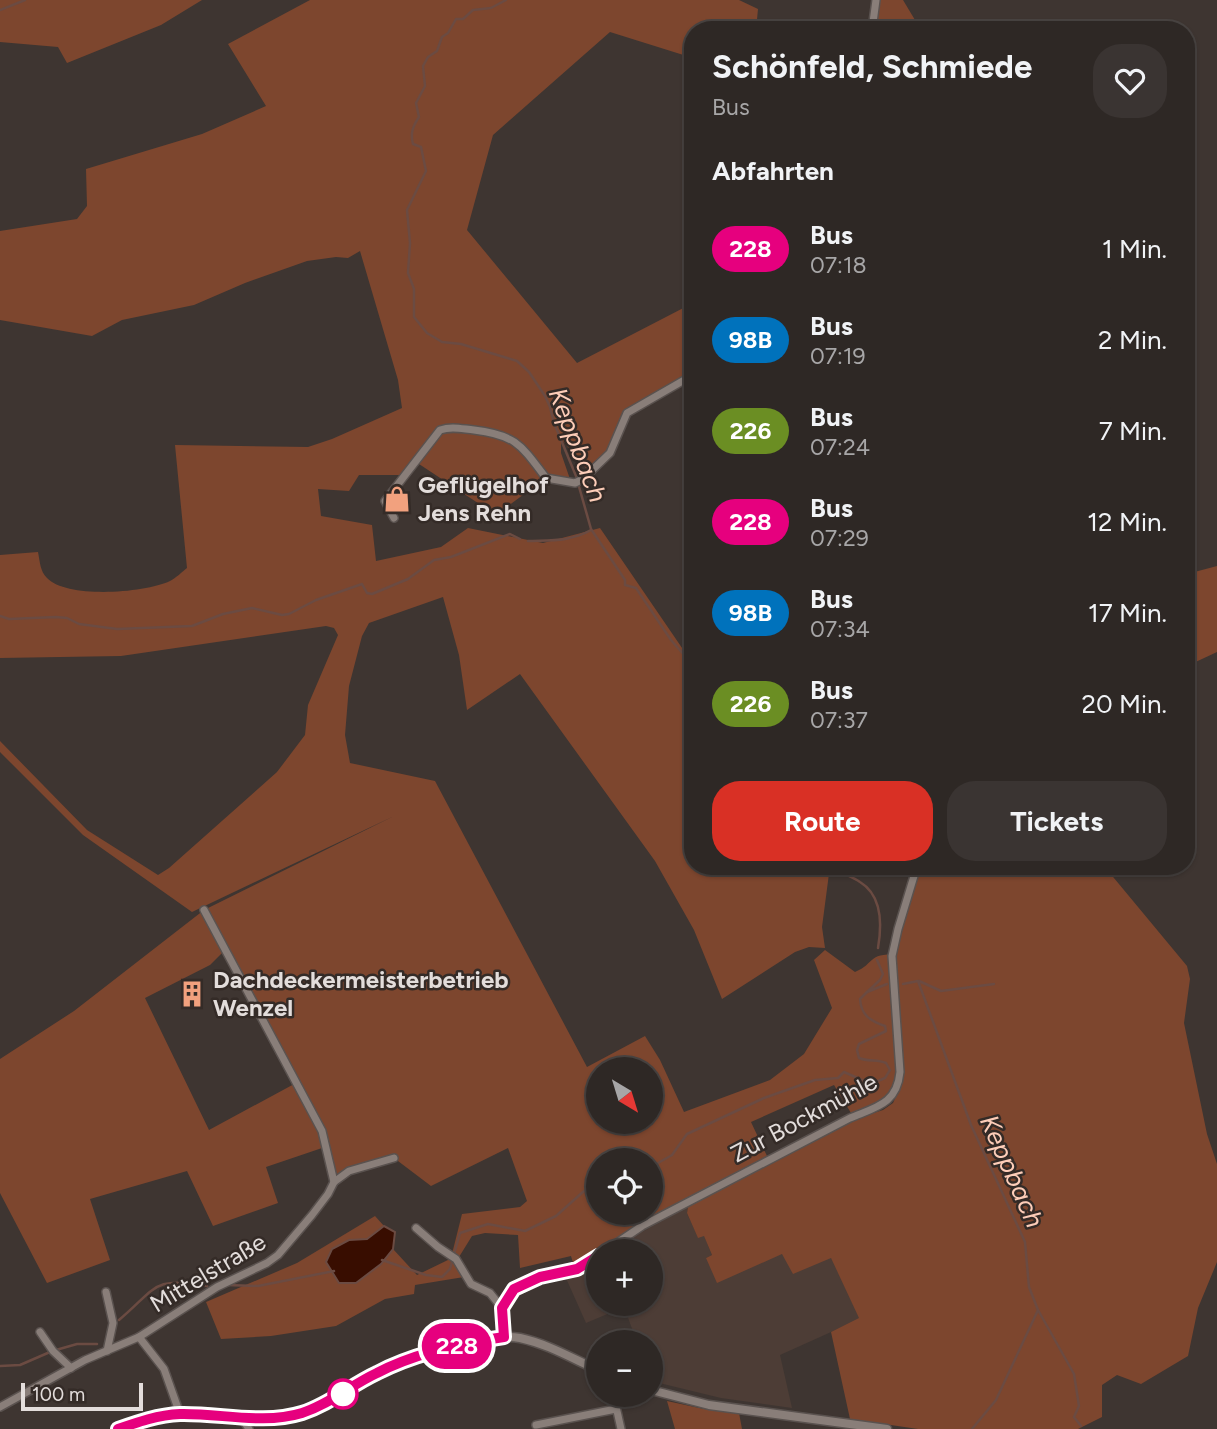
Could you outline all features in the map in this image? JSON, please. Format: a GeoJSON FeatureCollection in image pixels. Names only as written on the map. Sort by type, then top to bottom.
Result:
{"type":"FeatureCollection","features":[{"type":"Feature","properties":{"kind":"street"},"geometry":{"type":"LineString","coordinates":[[873,21],[876,0]]}},
{"type":"Feature","properties":{"kind":"street"},"geometry":{"type":"LineString","coordinates":[[394,517],[385,501],[440,430],[449,427],[495,433],[510,438],[522,447],[546,478],[575,483],[591,474],[610,453],[627,413],[684,380]]}},
{"type":"Feature","properties":{"kind":"street","name":"Zur Bockmühle"},"geometry":{"type":"LineString","coordinates":[[623,1239],[642,1226],[838,1124],[884,1103],[892,1096],[899,1086],[900,1072],[892,956],[915,875]]}},
{"type":"Feature","properties":{"kind":"street"},"geometry":{"type":"LineString","coordinates":[[204,910],[322,1131],[334,1182],[349,1171],[394,1158]]}},
{"type":"Feature","properties":{"kind":"street","name":"Mittelstraße"},"geometry":{"type":"LineString","coordinates":[[0,1407],[71,1368],[139,1338],[217,1287],[267,1264],[312,1215],[334,1182]]}},
{"type":"Feature","properties":{"kind":"street"},"geometry":{"type":"LineString","coordinates":[[416,1228],[454,1257],[471,1284],[490,1293],[502,1308]]}},
{"type":"Feature","properties":{"kind":"street"},"geometry":{"type":"LineString","coordinates":[[504,1337],[502,1308],[507,1297],[523,1284],[540,1277],[577,1269],[586,1263]]}},
{"type":"Feature","properties":{"kind":"street"},"geometry":{"type":"LineString","coordinates":[[106,1292],[113,1323],[107,1351]]}},
{"type":"Feature","properties":{"kind":"street"},"geometry":{"type":"LineString","coordinates":[[40,1332],[53,1351],[71,1368]]}},
{"type":"Feature","properties":{"kind":"street"},"geometry":{"type":"LineString","coordinates":[[118,1429],[150,1418],[180,1414],[278,1418],[302,1413],[335,1399],[392,1365],[462,1345],[504,1337],[532,1342],[586,1365]]}},
{"type":"Feature","properties":{"kind":"street"},"geometry":{"type":"LineString","coordinates":[[139,1338],[164,1369],[180,1414]]}},
{"type":"Feature","properties":{"kind":"street"},"geometry":{"type":"LineString","coordinates":[[663,1393],[709,1405],[887,1429]]}},
{"type":"Feature","properties":{"kind":"street"},"geometry":{"type":"LineString","coordinates":[[536,1425],[616,1409],[621,1429]]}},
{"type":"Feature","properties":{"kind":"street"},"geometry":{"type":"LineString","coordinates":[[241,1417],[249,1429]]}},
{"type":"Feature","properties":{"kind":"shaded area"},"geometry":{"type":"Polygon","coordinates":[[[0,0],[202,0],[161,25],[67,63],[58,47],[0,42],[0,0]]]}},
{"type":"Feature","properties":{"kind":"shaded area"},"geometry":{"type":"Polygon","coordinates":[[[310,0],[739,0],[758,9],[757,21],[684,21],[684,55],[610,32],[493,135],[467,230],[577,363],[684,308],[684,380],[627,413],[610,453],[591,474],[561,439],[561,453],[571,482],[546,478],[496,515],[416,462],[404,475],[359,475],[349,491],[318,489],[321,516],[372,525],[376,561],[441,547],[468,528],[543,543],[600,528],[684,651],[684,875],[829,875],[822,927],[825,948],[809,947],[795,952],[722,999],[694,930],[655,861],[520,674],[467,710],[459,655],[443,597],[369,623],[362,636],[349,686],[345,735],[350,763],[435,781],[586,1065],[586,1134],[663,1134],[663,1066],[684,1112],[770,1080],[804,1054],[832,1008],[814,960],[825,950],[855,972],[876,957],[897,954],[901,926],[918,875],[1111,875],[1187,966],[1190,979],[1184,1023],[1207,1134],[1217,1164],[1217,1262],[1198,1308],[1188,1356],[1141,1384],[1117,1375],[1102,1385],[1102,1417],[1078,1429],[918,1429],[850,1419],[831,1332],[859,1318],[831,1258],[793,1274],[782,1254],[717,1283],[706,1258],[712,1255],[704,1236],[698,1238],[687,1213],[688,1207],[842,1123],[883,1110],[893,1103],[899,1090],[881,1101],[851,1113],[834,1085],[751,1122],[767,1156],[663,1212],[663,1148],[586,1148],[586,1225],[638,1225],[616,1239],[586,1239],[586,1260],[574,1266],[571,1256],[520,1268],[518,1235],[485,1233],[472,1236],[459,1257],[452,1254],[462,1214],[520,1207],[527,1201],[508,1148],[431,1186],[394,1158],[349,1171],[334,1182],[325,1147],[266,1167],[278,1203],[213,1226],[187,1171],[90,1199],[110,1260],[47,1283],[0,1193],[0,1059],[74,1011],[204,910],[394,816],[192,912],[83,835],[0,752],[0,741],[87,830],[158,875],[277,772],[305,735],[308,705],[338,635],[334,628],[326,626],[121,656],[0,658],[0,555],[38,552],[47,578],[57,585],[88,591],[143,589],[172,580],[187,568],[175,445],[308,447],[402,408],[398,380],[360,251],[348,258],[307,261],[194,305],[122,320],[92,336],[0,320],[0,231],[77,219],[87,206],[86,169],[202,134],[266,106],[228,44],[310,0]],[[225,950],[210,965],[145,998],[209,1130],[296,1083],[225,950]]]}},
{"type":"Feature","properties":{"kind":"shaded area"},"geometry":{"type":"Polygon","coordinates":[[[878,0],[903,0],[916,21],[874,21],[878,0]]]}},
{"type":"Feature","properties":{"kind":"shaded area"},"geometry":{"type":"Polygon","coordinates":[[[1217,566],[1217,652],[1195,662],[1195,572],[1217,566]]]}},
{"type":"Feature","properties":{"kind":"shaded area"},"geometry":{"type":"Polygon","coordinates":[[[645,1036],[658,1057],[606,1057],[645,1036]]]}},
{"type":"Feature","properties":{"kind":"shaded area"},"geometry":{"type":"Polygon","coordinates":[[[688,1207],[687,1213],[698,1237],[704,1235],[712,1255],[706,1258],[783,1254],[831,1257],[860,1319],[780,1355],[792,1408],[721,1398],[663,1384],[663,1330],[633,1330],[627,1316],[663,1316],[663,1239],[629,1239],[655,1225],[663,1225],[663,1221],[688,1207]]]}},
{"type":"Feature","properties":{"kind":"shaded area"},"geometry":{"type":"Polygon","coordinates":[[[375,1216],[384,1226],[367,1239],[349,1240],[326,1262],[339,1283],[381,1264],[393,1249],[417,1275],[450,1259],[456,1263],[464,1277],[415,1285],[414,1294],[385,1299],[336,1326],[271,1336],[221,1339],[206,1302],[297,1263],[375,1216]]]}},
{"type":"Feature","properties":{"kind":"shaded area"},"geometry":{"type":"Polygon","coordinates":[[[384,1226],[395,1232],[393,1249],[381,1264],[356,1283],[339,1283],[326,1262],[332,1249],[349,1240],[367,1239],[384,1226]]]}},
{"type":"Feature","properties":{"kind":"shaded area"},"geometry":{"type":"Polygon","coordinates":[[[586,1266],[586,1316],[603,1316],[586,1323],[565,1276],[586,1266]]]}},
{"type":"Feature","properties":{"kind":"shaded area"},"geometry":{"type":"Polygon","coordinates":[[[667,1401],[739,1413],[742,1429],[675,1429],[667,1401]]]}},
{"type":"Feature","properties":{"kind":"waterway"},"geometry":{"type":"LineString","coordinates":[[0,10],[25,0]]}},
{"type":"Feature","properties":{"kind":"waterway","name":"Keppbach"},"geometry":{"type":"LineString","coordinates":[[506,0],[491,8],[473,10],[463,19],[456,19],[448,33],[442,37],[437,51],[428,57],[423,66],[425,86],[416,103],[419,117],[412,136],[413,144],[421,147],[426,171],[407,210],[410,243],[408,273],[414,289],[414,317],[427,333],[442,342],[461,344],[517,361],[529,372],[550,407],[576,476],[591,529],[625,580],[625,585],[636,588],[684,655]]}},
{"type":"Feature","properties":{"kind":"waterway"},"geometry":{"type":"LineString","coordinates":[[528,541],[568,538],[591,530]]}},
{"type":"Feature","properties":{"kind":"waterway"},"geometry":{"type":"LineString","coordinates":[[0,616],[9,619],[67,618],[79,624],[117,629],[192,626],[223,614],[252,608],[282,615],[289,614],[316,600],[362,584],[367,593],[372,594],[408,579],[434,560],[451,557],[510,534],[520,539]]}},
{"type":"Feature","properties":{"kind":"waterway","name":"Keppbach"},"geometry":{"type":"LineString","coordinates":[[846,875],[868,888],[877,903],[880,921],[878,948]]}},
{"type":"Feature","properties":{"kind":"waterway","name":"Keppbach"},"geometry":{"type":"LineString","coordinates":[[877,960],[883,974],[867,992],[887,984]]}},
{"type":"Feature","properties":{"kind":"waterway","name":"Keppbach"},"geometry":{"type":"LineString","coordinates":[[903,984],[918,981],[971,1125],[1025,1242],[1029,1287],[1038,1310],[1074,1374],[1079,1406],[1074,1417],[1081,1426]]}},
{"type":"Feature","properties":{"kind":"waterway"},"geometry":{"type":"LineString","coordinates":[[919,981],[941,991],[994,984]]}},
{"type":"Feature","properties":{"kind":"waterway"},"geometry":{"type":"LineString","coordinates":[[663,1160],[672,1155],[687,1134],[764,1098],[815,1080],[838,1078],[844,1072],[871,1084],[885,1078],[890,1070],[886,1063],[859,1058],[857,1050],[859,1044],[886,1031],[885,1026],[871,1019],[862,1009],[860,999],[867,992]]}},
{"type":"Feature","properties":{"kind":"waterway"},"geometry":{"type":"LineString","coordinates":[[382,1260],[426,1275],[442,1277],[450,1269],[460,1233],[488,1224],[525,1231],[556,1216],[586,1191]]}},
{"type":"Feature","properties":{"kind":"waterway"},"geometry":{"type":"LineString","coordinates":[[227,1285],[258,1286],[334,1271]]}},
{"type":"Feature","properties":{"kind":"waterway"},"geometry":{"type":"LineString","coordinates":[[119,1320],[157,1287],[175,1283],[207,1286]]}},
{"type":"Feature","properties":{"kind":"waterway"},"geometry":{"type":"LineString","coordinates":[[972,1429],[996,1400],[1038,1310]]}},
{"type":"Feature","properties":{"kind":"waterway"},"geometry":{"type":"LineString","coordinates":[[56,1350],[77,1344],[97,1344]]}},
{"type":"Feature","properties":{"kind":"waterway"},"geometry":{"type":"LineString","coordinates":[[0,1366],[20,1365],[50,1352]]}},
{"type":"Feature","properties":{"kind":"bus line","name":"228"},"geometry":{"type":"LineString","coordinates":[[118,1429],[150,1418],[180,1414],[278,1418],[302,1413],[335,1399],[392,1365],[462,1345],[504,1337],[502,1308],[514,1289],[540,1277],[586,1265]]}},
{"type":"Feature","properties":{"kind":"place","name":"Geflügelhof Jens Rehn"},"geometry":{"type":"Point","coordinates":[397,499]}},
{"type":"Feature","properties":{"kind":"place","name":"Dachdeckermeisterbetrieb Wenzel"},"geometry":{"type":"Point","coordinates":[192,994]}}]}
